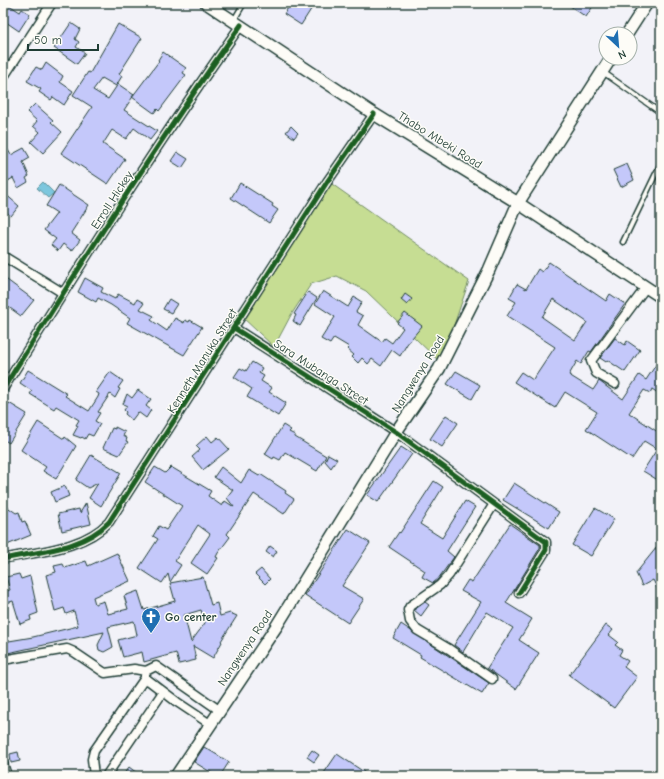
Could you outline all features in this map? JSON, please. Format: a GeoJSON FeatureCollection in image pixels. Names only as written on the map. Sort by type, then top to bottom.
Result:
{"type":"FeatureCollection","features":[{"type":"Feature","properties":{"kind":"main road","name":"Thabo Mbeki Road"},"geometry":{"type":"LineString","coordinates":[[209,4],[374,114],[518,203],[661,297]]}},
{"type":"Feature","properties":{"kind":"main road"},"geometry":{"type":"LineString","coordinates":[[632,26],[646,4]]}},
{"type":"Feature","properties":{"kind":"main road","name":"Nangwenya Road"},"geometry":{"type":"LineString","coordinates":[[176,776],[276,627],[396,432],[439,369],[489,270],[518,203],[606,66]]}},
{"type":"Feature","properties":{"kind":"street"},"geometry":{"type":"LineString","coordinates":[[3,78],[52,3]]}},
{"type":"Feature","properties":{"kind":"street","name":"Erroll Hickey"},"geometry":{"type":"LineString","coordinates":[[3,389],[63,293],[202,80],[237,22]]}},
{"type":"Feature","properties":{"kind":"street","name":"Kenneth Manuka Street"},"geometry":{"type":"LineString","coordinates":[[3,559],[64,546],[94,536],[109,522],[148,464],[327,182],[374,114]]}},
{"type":"Feature","properties":{"kind":"street"},"geometry":{"type":"LineString","coordinates":[[3,256],[63,293]]}},
{"type":"Feature","properties":{"kind":"street"},"geometry":{"type":"LineString","coordinates":[[615,384],[596,373],[591,361],[646,287]]}},
{"type":"Feature","properties":{"kind":"street","name":"Sara Mubanga Street"},"geometry":{"type":"LineString","coordinates":[[234,328],[396,432],[542,538],[547,546],[546,550],[519,593]]}},
{"type":"Feature","properties":{"kind":"street"},"geometry":{"type":"LineString","coordinates":[[492,679],[449,649],[417,630],[410,621],[408,610],[410,606],[440,585],[449,575],[494,504]]}},
{"type":"Feature","properties":{"kind":"street"},"geometry":{"type":"LineString","coordinates":[[3,660],[67,649],[74,652],[105,673],[134,669],[145,674],[163,692],[210,724]]}},
{"type":"Feature","properties":{"kind":"street"},"geometry":{"type":"LineString","coordinates":[[94,776],[92,759],[94,752],[145,674],[154,666],[160,667],[220,710]]}},
{"type":"Feature","properties":{"kind":"street"},"geometry":{"type":"LineString","coordinates":[[106,776],[163,692]]}},
{"type":"Feature","properties":{"kind":"street"},"geometry":{"type":"LineString","coordinates":[[3,763],[7,776]]}},
{"type":"Feature","properties":{"kind":"lane"},"geometry":{"type":"LineString","coordinates":[[237,22],[244,3]]}},
{"type":"Feature","properties":{"kind":"lane"},"geometry":{"type":"LineString","coordinates":[[602,72],[661,113]]}},
{"type":"Feature","properties":{"kind":"lane"},"geometry":{"type":"LineString","coordinates":[[623,242],[661,163]]}},
{"type":"Feature","properties":{"kind":"green space"},"geometry":{"type":"Polygon","coordinates":[[[329,182],[469,281],[441,363],[366,291],[337,276],[311,284],[291,315],[274,347],[242,317],[329,182]]]}},
{"type":"Feature","properties":{"kind":"water"},"geometry":{"type":"Polygon","coordinates":[[[43,182],[54,193],[48,198],[37,188],[43,182]]]}},
{"type":"Feature","properties":{"kind":"building"},"geometry":{"type":"Polygon","coordinates":[[[3,3],[6,3],[20,12],[22,9],[30,14],[19,31],[3,20],[3,3]]]}},
{"type":"Feature","properties":{"kind":"building"},"geometry":{"type":"Polygon","coordinates":[[[291,3],[315,3],[301,25],[284,14],[291,3]]]}},
{"type":"Feature","properties":{"kind":"building"},"geometry":{"type":"Polygon","coordinates":[[[566,3],[595,3],[586,17],[566,3]]]}},
{"type":"Feature","properties":{"kind":"building"},"geometry":{"type":"Polygon","coordinates":[[[71,23],[80,29],[75,39],[79,42],[76,47],[85,53],[77,64],[54,48],[71,23]]]}},
{"type":"Feature","properties":{"kind":"building"},"geometry":{"type":"Polygon","coordinates":[[[118,24],[142,38],[119,74],[122,76],[116,86],[102,78],[93,90],[108,99],[118,84],[134,95],[124,110],[157,131],[150,140],[134,128],[126,139],[112,130],[103,144],[125,159],[108,184],[61,153],[92,107],[73,95],[88,72],[90,73],[118,24]]]}},
{"type":"Feature","properties":{"kind":"building"},"geometry":{"type":"Polygon","coordinates":[[[163,52],[186,68],[183,73],[186,75],[159,111],[157,109],[154,113],[132,97],[159,61],[158,60],[163,52]]]}},
{"type":"Feature","properties":{"kind":"building"},"geometry":{"type":"Polygon","coordinates":[[[46,63],[63,76],[60,82],[73,91],[64,105],[53,97],[51,100],[39,92],[41,89],[27,81],[36,67],[42,70],[46,63]]]}},
{"type":"Feature","properties":{"kind":"building"},"geometry":{"type":"Polygon","coordinates":[[[35,104],[53,120],[51,122],[62,132],[43,153],[31,142],[40,132],[33,126],[37,121],[27,112],[35,104]]]}},
{"type":"Feature","properties":{"kind":"building"},"geometry":{"type":"Polygon","coordinates":[[[291,126],[298,133],[294,138],[286,132],[291,126]]]}},
{"type":"Feature","properties":{"kind":"building"},"geometry":{"type":"Polygon","coordinates":[[[3,142],[11,155],[24,148],[30,158],[23,162],[29,176],[26,178],[28,182],[18,188],[13,178],[8,181],[3,173],[3,142]]]}},
{"type":"Feature","properties":{"kind":"building"},"geometry":{"type":"Polygon","coordinates":[[[177,152],[188,159],[182,168],[171,161],[177,152]]]}},
{"type":"Feature","properties":{"kind":"building"},"geometry":{"type":"Polygon","coordinates":[[[627,164],[634,180],[621,187],[613,170],[627,164]]]}},
{"type":"Feature","properties":{"kind":"building"},"geometry":{"type":"Polygon","coordinates":[[[240,183],[273,204],[272,206],[278,210],[269,223],[231,198],[240,183]]]}},
{"type":"Feature","properties":{"kind":"building"},"geometry":{"type":"Polygon","coordinates":[[[59,185],[89,205],[71,233],[80,240],[72,251],[63,244],[58,251],[51,245],[56,239],[44,230],[57,213],[46,206],[59,185]]]}},
{"type":"Feature","properties":{"kind":"building"},"geometry":{"type":"Polygon","coordinates":[[[3,192],[19,206],[11,216],[3,209],[3,192]]]}},
{"type":"Feature","properties":{"kind":"building"},"geometry":{"type":"Polygon","coordinates":[[[549,262],[606,301],[610,294],[625,304],[591,352],[589,351],[581,364],[577,361],[569,375],[593,390],[599,381],[623,399],[639,375],[646,380],[661,357],[661,395],[652,389],[650,393],[644,390],[629,413],[661,434],[661,482],[643,471],[657,449],[644,441],[632,459],[586,429],[597,412],[565,392],[555,408],[514,382],[521,372],[533,380],[555,347],[507,316],[516,302],[509,298],[517,284],[526,289],[538,269],[542,272],[549,262]],[[553,299],[542,317],[575,340],[587,322],[553,299]]]}},
{"type":"Feature","properties":{"kind":"building"},"geometry":{"type":"Polygon","coordinates":[[[3,277],[34,300],[21,316],[3,303],[3,277]]]}},
{"type":"Feature","properties":{"kind":"building"},"geometry":{"type":"Polygon","coordinates":[[[85,278],[103,288],[101,292],[115,299],[118,294],[135,303],[137,299],[144,303],[140,309],[154,316],[151,320],[167,331],[175,318],[184,323],[185,320],[189,322],[190,320],[202,327],[184,355],[127,323],[130,318],[111,305],[98,298],[96,302],[78,292],[85,278]]]}},
{"type":"Feature","properties":{"kind":"building"},"geometry":{"type":"Polygon","coordinates":[[[323,291],[348,307],[354,297],[362,302],[356,312],[363,316],[358,325],[382,342],[385,338],[392,343],[403,328],[397,323],[405,313],[422,326],[407,344],[400,356],[392,350],[381,366],[372,359],[368,364],[362,358],[358,363],[352,357],[354,355],[347,349],[349,347],[334,338],[330,344],[321,339],[335,317],[315,304],[323,291]]]}},
{"type":"Feature","properties":{"kind":"building"},"geometry":{"type":"Polygon","coordinates":[[[308,292],[317,298],[300,326],[293,321],[296,315],[294,314],[308,292]]]}},
{"type":"Feature","properties":{"kind":"building"},"geometry":{"type":"Polygon","coordinates":[[[405,294],[412,299],[407,305],[401,300],[405,294]]]}},
{"type":"Feature","properties":{"kind":"building"},"geometry":{"type":"Polygon","coordinates":[[[169,299],[177,304],[171,313],[163,309],[169,299]]]}},
{"type":"Feature","properties":{"kind":"building"},"geometry":{"type":"Polygon","coordinates":[[[615,338],[625,345],[627,341],[640,350],[625,372],[607,360],[606,362],[600,358],[615,338]]]}},
{"type":"Feature","properties":{"kind":"building"},"geometry":{"type":"Polygon","coordinates":[[[252,362],[262,368],[259,373],[264,376],[261,381],[272,388],[269,392],[286,403],[278,416],[247,397],[252,389],[234,377],[240,368],[246,371],[252,362]]]}},
{"type":"Feature","properties":{"kind":"building"},"geometry":{"type":"Polygon","coordinates":[[[28,370],[67,394],[65,396],[89,411],[98,397],[99,394],[96,392],[110,372],[123,381],[118,388],[120,389],[115,398],[110,394],[98,412],[100,413],[95,421],[100,424],[93,436],[88,434],[85,439],[73,435],[78,426],[76,425],[79,420],[56,406],[54,409],[30,394],[32,391],[20,383],[28,370]]]}},
{"type":"Feature","properties":{"kind":"building"},"geometry":{"type":"Polygon","coordinates":[[[456,371],[480,385],[472,399],[447,384],[456,371]]]}},
{"type":"Feature","properties":{"kind":"building"},"geometry":{"type":"Polygon","coordinates":[[[138,390],[151,399],[146,406],[151,410],[146,418],[138,412],[132,420],[125,414],[126,412],[124,410],[127,406],[123,404],[127,394],[132,398],[138,390]]]}},
{"type":"Feature","properties":{"kind":"building"},"geometry":{"type":"Polygon","coordinates":[[[9,403],[27,414],[9,443],[3,439],[3,413],[9,403]]]}},
{"type":"Feature","properties":{"kind":"building"},"geometry":{"type":"Polygon","coordinates":[[[446,415],[458,423],[442,447],[430,439],[446,415]]]}},
{"type":"Feature","properties":{"kind":"building"},"geometry":{"type":"Polygon","coordinates":[[[38,422],[64,439],[65,437],[76,446],[56,479],[43,471],[46,467],[21,450],[38,422]]]}},
{"type":"Feature","properties":{"kind":"building"},"geometry":{"type":"Polygon","coordinates":[[[283,425],[291,430],[289,432],[295,435],[295,437],[326,456],[317,471],[285,452],[280,460],[274,457],[273,459],[265,454],[283,425]]]}},
{"type":"Feature","properties":{"kind":"building"},"geometry":{"type":"Polygon","coordinates":[[[115,427],[125,432],[123,436],[127,438],[126,441],[128,442],[119,455],[103,448],[112,428],[115,429],[115,427]]]}},
{"type":"Feature","properties":{"kind":"building"},"geometry":{"type":"Polygon","coordinates":[[[207,436],[212,442],[218,437],[229,449],[203,470],[192,457],[200,450],[196,446],[207,436]]]}},
{"type":"Feature","properties":{"kind":"building"},"geometry":{"type":"Polygon","coordinates":[[[401,447],[412,454],[378,502],[367,495],[401,447]]]}},
{"type":"Feature","properties":{"kind":"building"},"geometry":{"type":"Polygon","coordinates":[[[328,454],[337,459],[331,468],[325,461],[328,454]]]}},
{"type":"Feature","properties":{"kind":"building"},"geometry":{"type":"Polygon","coordinates":[[[91,455],[121,473],[101,506],[89,498],[98,483],[88,488],[76,480],[91,455]]]}},
{"type":"Feature","properties":{"kind":"building"},"geometry":{"type":"Polygon","coordinates":[[[155,467],[165,473],[171,467],[211,491],[208,496],[222,506],[225,501],[234,507],[227,498],[233,490],[214,477],[221,467],[241,483],[249,470],[259,476],[260,474],[286,491],[285,493],[294,499],[284,514],[254,494],[227,534],[230,537],[218,553],[216,557],[218,558],[207,574],[191,563],[210,534],[198,525],[175,561],[181,565],[170,582],[168,574],[162,583],[139,568],[158,539],[153,536],[159,526],[166,530],[182,506],[145,482],[155,467]]]}},
{"type":"Feature","properties":{"kind":"building"},"geometry":{"type":"Polygon","coordinates":[[[434,481],[443,487],[420,524],[442,538],[465,501],[475,507],[447,551],[454,557],[438,579],[433,583],[422,577],[425,571],[389,547],[399,532],[400,533],[434,481]]]}},
{"type":"Feature","properties":{"kind":"building"},"geometry":{"type":"Polygon","coordinates":[[[514,483],[559,512],[549,528],[503,500],[514,483]]]}},
{"type":"Feature","properties":{"kind":"building"},"geometry":{"type":"Polygon","coordinates":[[[65,486],[69,496],[55,502],[51,492],[65,486]]]}},
{"type":"Feature","properties":{"kind":"building"},"geometry":{"type":"Polygon","coordinates":[[[86,503],[91,524],[62,531],[58,514],[79,509],[80,513],[86,503]]]}},
{"type":"Feature","properties":{"kind":"building"},"geometry":{"type":"Polygon","coordinates":[[[3,504],[16,513],[19,512],[22,522],[25,521],[31,535],[7,545],[3,536],[3,504]]]}},
{"type":"Feature","properties":{"kind":"building"},"geometry":{"type":"Polygon","coordinates":[[[595,508],[614,519],[591,556],[572,545],[595,508]]]}},
{"type":"Feature","properties":{"kind":"building"},"geometry":{"type":"Polygon","coordinates":[[[510,524],[540,545],[540,548],[506,603],[532,619],[519,640],[539,653],[516,689],[487,668],[513,628],[487,612],[463,652],[454,645],[481,602],[461,591],[468,580],[472,582],[510,524]]]}},
{"type":"Feature","properties":{"kind":"building"},"geometry":{"type":"Polygon","coordinates":[[[348,529],[370,543],[342,586],[364,599],[348,623],[305,595],[348,529]]]}},
{"type":"Feature","properties":{"kind":"building"},"geometry":{"type":"Polygon","coordinates":[[[661,542],[661,596],[653,580],[642,586],[636,573],[661,542]]]}},
{"type":"Feature","properties":{"kind":"building"},"geometry":{"type":"Polygon","coordinates":[[[270,546],[277,551],[273,557],[266,552],[270,546]]]}},
{"type":"Feature","properties":{"kind":"building"},"geometry":{"type":"Polygon","coordinates":[[[117,553],[130,581],[93,597],[95,604],[104,601],[108,614],[128,609],[124,596],[138,591],[144,610],[175,601],[170,583],[203,577],[211,605],[217,603],[220,616],[230,613],[237,616],[221,641],[222,642],[213,658],[193,646],[196,660],[179,664],[176,653],[144,662],[142,652],[123,657],[118,640],[137,635],[134,621],[108,627],[113,647],[104,652],[99,650],[98,645],[104,632],[3,654],[3,642],[33,637],[78,626],[74,611],[66,614],[64,608],[55,611],[46,575],[56,572],[54,566],[63,564],[65,568],[86,561],[88,566],[117,553]],[[201,610],[184,615],[191,642],[205,623],[201,610]]]}},
{"type":"Feature","properties":{"kind":"building"},"geometry":{"type":"Polygon","coordinates":[[[261,569],[270,579],[265,584],[255,574],[261,569]]]}},
{"type":"Feature","properties":{"kind":"building"},"geometry":{"type":"Polygon","coordinates":[[[19,574],[21,579],[30,576],[38,613],[30,616],[31,620],[20,624],[13,601],[3,604],[3,592],[10,590],[6,577],[19,574]]]}},
{"type":"Feature","properties":{"kind":"building"},"geometry":{"type":"Polygon","coordinates":[[[425,602],[429,605],[421,616],[414,610],[425,602]]]}},
{"type":"Feature","properties":{"kind":"building"},"geometry":{"type":"Polygon","coordinates":[[[401,624],[489,683],[482,694],[420,657],[421,655],[393,638],[401,624]]]}},
{"type":"Feature","properties":{"kind":"building"},"geometry":{"type":"Polygon","coordinates":[[[606,625],[613,630],[609,635],[618,642],[615,645],[622,650],[619,655],[628,661],[624,667],[637,677],[614,708],[569,675],[606,625]]]}},
{"type":"Feature","properties":{"kind":"building"},"geometry":{"type":"Polygon","coordinates":[[[204,747],[229,762],[220,776],[217,776],[194,762],[204,747]]]}},
{"type":"Feature","properties":{"kind":"building"},"geometry":{"type":"Polygon","coordinates":[[[312,750],[319,755],[314,762],[307,757],[312,750]]]}},
{"type":"Feature","properties":{"kind":"building"},"geometry":{"type":"Polygon","coordinates":[[[18,752],[20,761],[11,763],[10,754],[18,752]]]}},
{"type":"Feature","properties":{"kind":"building"},"geometry":{"type":"Polygon","coordinates":[[[337,754],[370,776],[322,776],[337,754]]]}},
{"type":"Feature","properties":{"kind":"building"},"geometry":{"type":"Polygon","coordinates":[[[129,767],[141,776],[122,776],[129,767]]]}},
{"type":"Feature","properties":{"kind":"cycle path"},"geometry":{"type":"LineString","coordinates":[[3,389],[179,114],[241,25]]}},
{"type":"Feature","properties":{"kind":"cycle path"},"geometry":{"type":"LineString","coordinates":[[3,559],[73,544],[98,531],[109,522],[327,182],[374,114]]}},
{"type":"Feature","properties":{"kind":"cycle path"},"geometry":{"type":"LineString","coordinates":[[234,328],[396,432],[546,542],[546,550],[519,593]]}},
{"type":"Feature","properties":{"kind":"place","name":"Go center"},"geometry":{"type":"Point","coordinates":[151,634]}}]}
